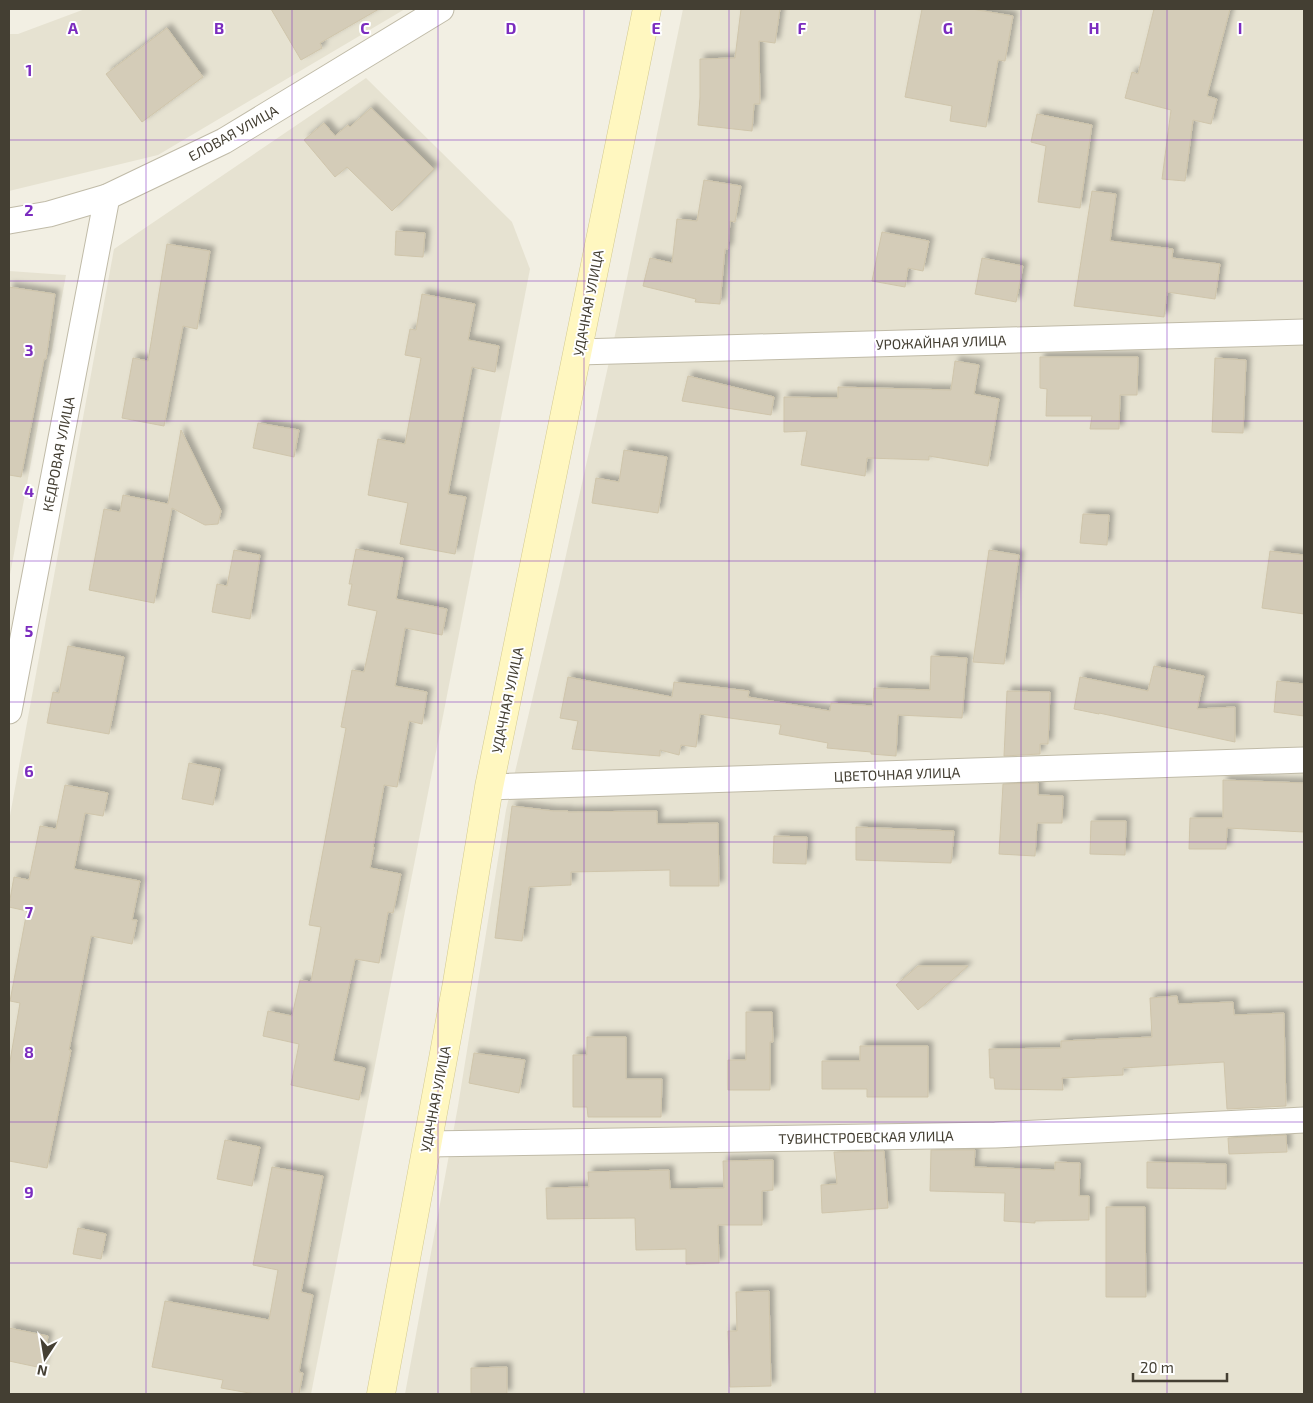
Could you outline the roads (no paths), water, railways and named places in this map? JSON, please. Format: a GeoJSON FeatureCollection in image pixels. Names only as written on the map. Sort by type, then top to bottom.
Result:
{"type":"FeatureCollection","features":[{"type":"Feature","properties":{"kind":"street","name":"ЕЛОВАЯ УЛИЦА"},"geometry":{"type":"LineString","coordinates":[[9,221],[49,214],[107,197],[224,141],[441,9]]}},
{"type":"Feature","properties":{"kind":"street","name":"УДАЧНАЯ УЛИЦА"},"geometry":{"type":"LineString","coordinates":[[381,1394],[457,983],[489,787],[647,9]]}},
{"type":"Feature","properties":{"kind":"street","name":"КЕДРОВАЯ УЛИЦА"},"geometry":{"type":"LineString","coordinates":[[9,711],[107,197]]}},
{"type":"Feature","properties":{"kind":"street","name":"УРОЖАЙНАЯ УЛИЦА"},"geometry":{"type":"LineString","coordinates":[[578,352],[1304,332]]}},
{"type":"Feature","properties":{"kind":"street","name":"ЦВЕТОЧНАЯ УЛИЦА"},"geometry":{"type":"LineString","coordinates":[[489,787],[1304,760]]}},
{"type":"Feature","properties":{"kind":"street","name":"ТУВИНСТРОЕВСКАЯ УЛИЦА"},"geometry":{"type":"LineString","coordinates":[[427,1144],[995,1135],[1304,1120]]}}]}
